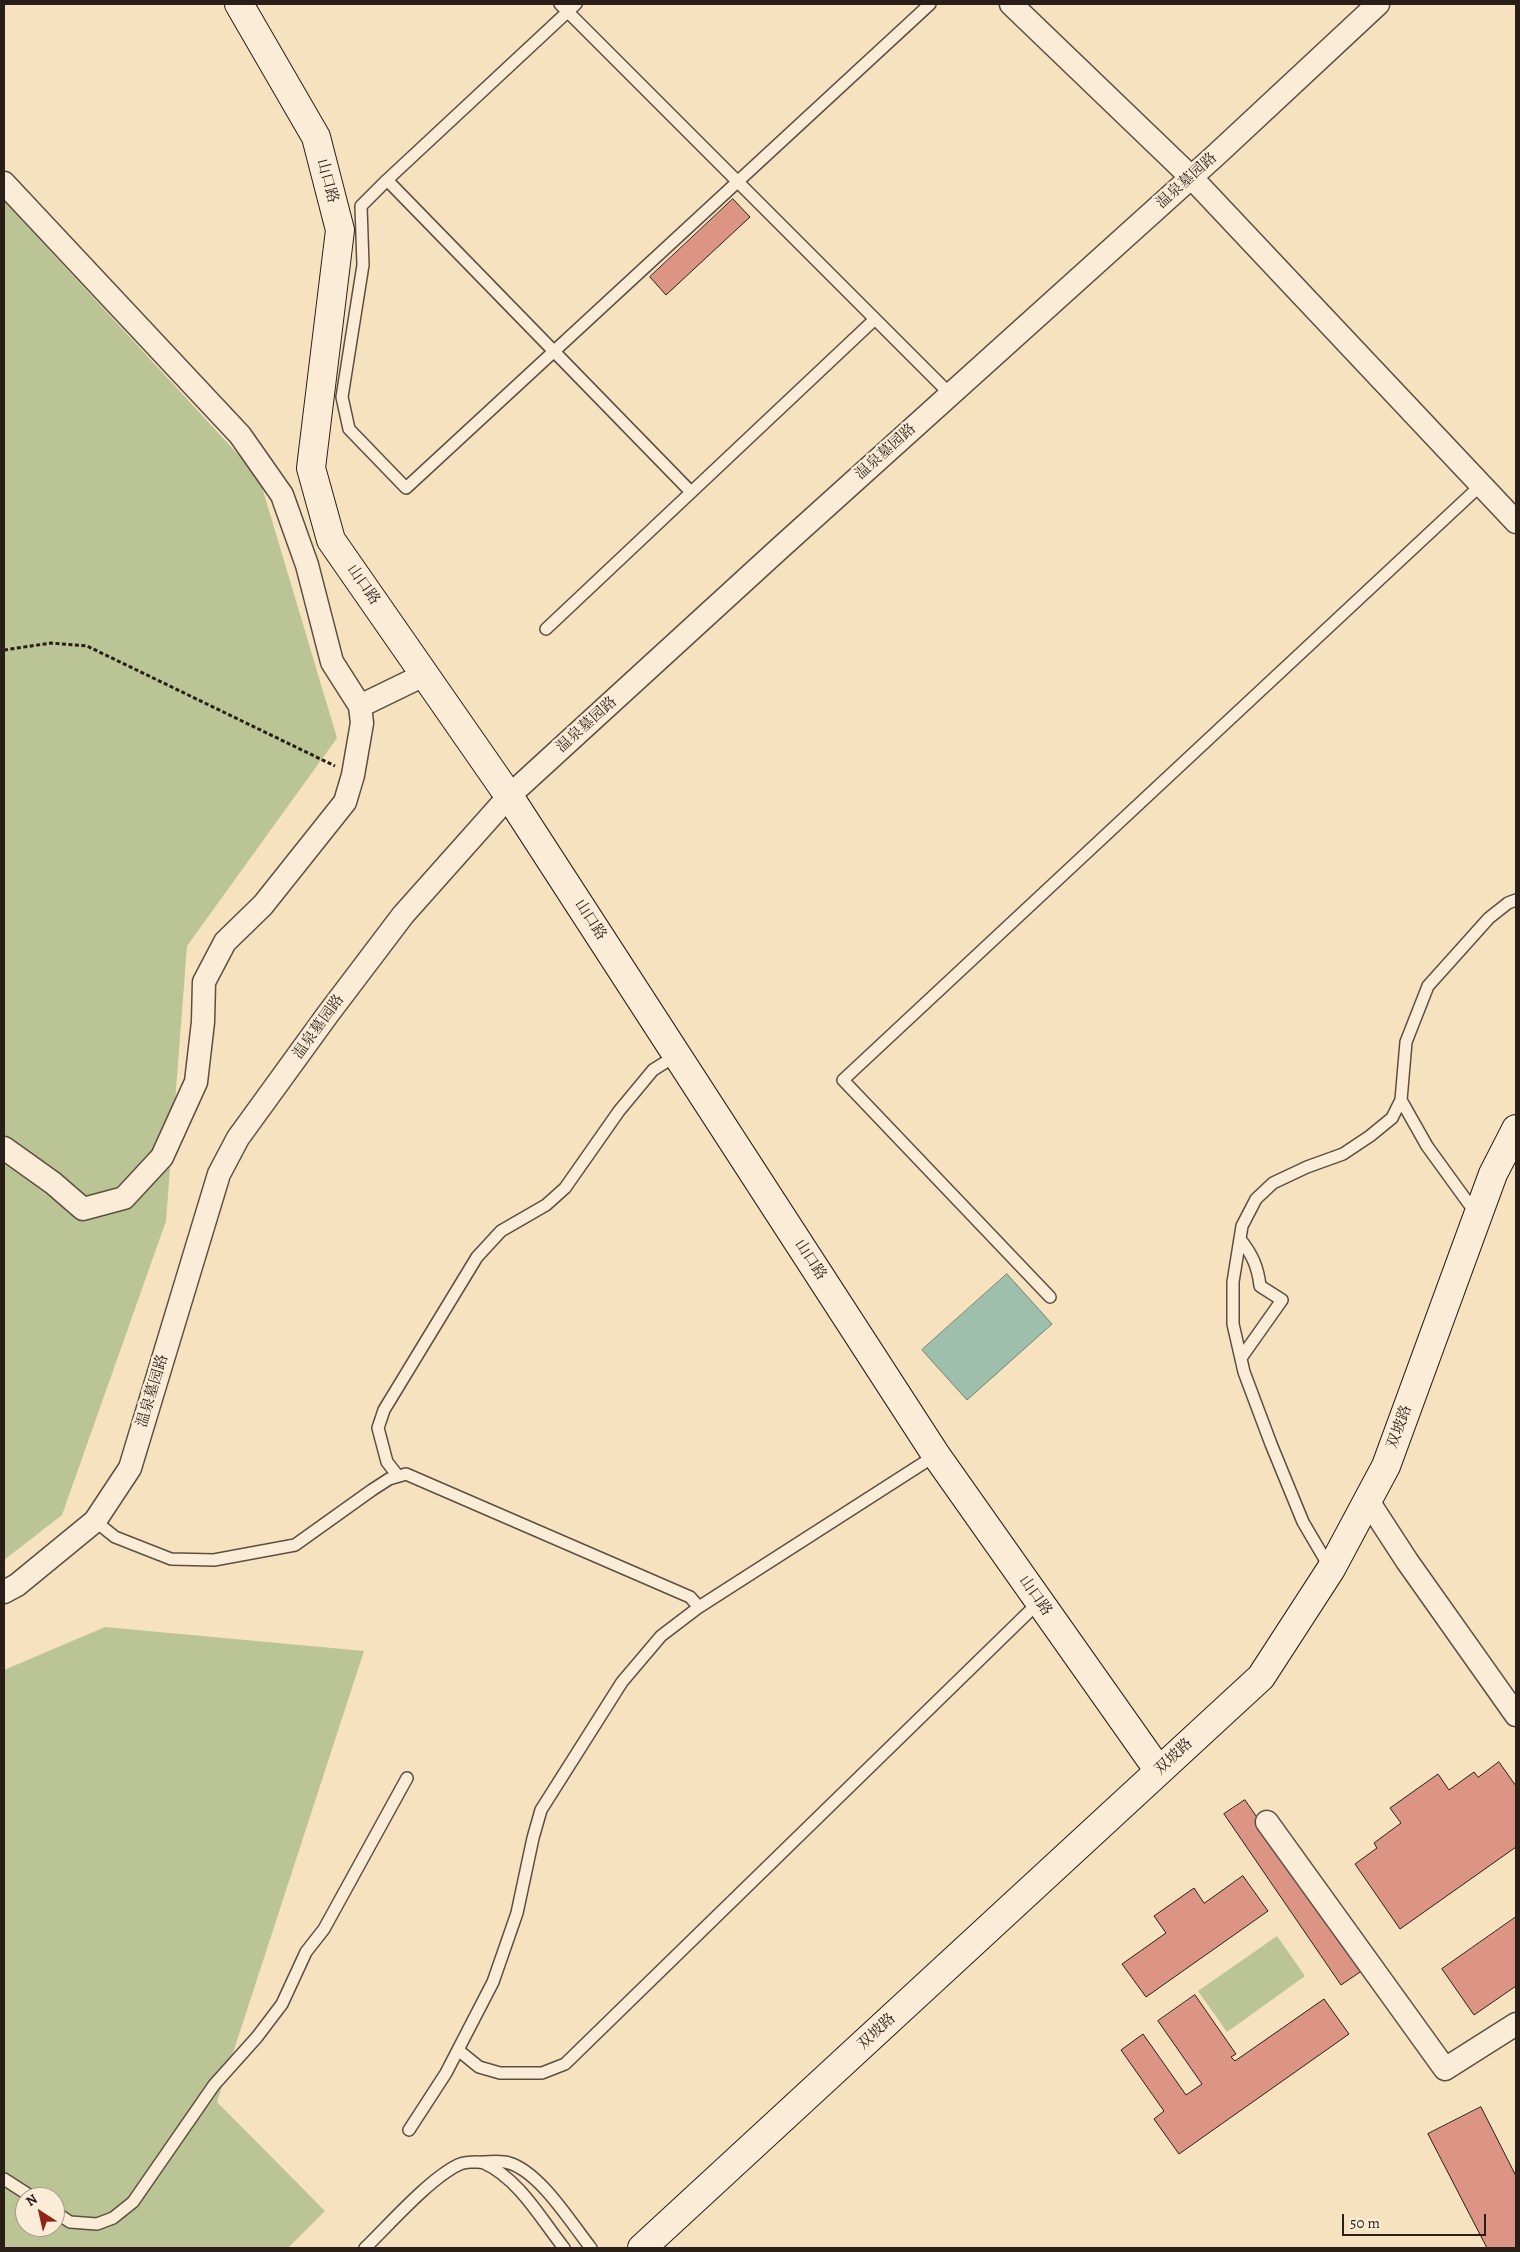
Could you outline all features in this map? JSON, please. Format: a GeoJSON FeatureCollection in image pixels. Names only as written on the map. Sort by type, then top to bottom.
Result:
{"type":"FeatureCollection","features":[{"type":"Feature","properties":{"kind":"street","name":"山口路"},"geometry":{"type":"LineString","coordinates":[[239,4],[316,138],[340,230],[311,468],[331,540],[426,674],[509,796],[936,1455],[1159,1771]]}},
{"type":"Feature","properties":{"kind":"street"},"geometry":{"type":"LineString","coordinates":[[1011,4],[1191,177],[1516,522]]}},
{"type":"Feature","properties":{"kind":"street","name":"温泉墓园路"},"geometry":{"type":"LineString","coordinates":[[4,1592],[17,1585],[95,1521],[130,1468],[219,1174],[238,1138],[328,1014],[404,915],[509,796],[1191,177],[1378,4]]}},
{"type":"Feature","properties":{"kind":"street"},"geometry":{"type":"LineString","coordinates":[[4,183],[240,435],[282,495],[307,565],[332,662],[360,706],[362,723],[354,774],[345,802],[263,906],[225,942],[204,982],[203,1022],[196,1082],[162,1156],[124,1198],[83,1209],[53,1183],[4,1148]]}},
{"type":"Feature","properties":{"kind":"street"},"geometry":{"type":"LineString","coordinates":[[360,706],[426,674]]}},
{"type":"Feature","properties":{"kind":"street","name":"双坡路"},"geometry":{"type":"LineString","coordinates":[[642,2248],[1261,1677],[1331,1570],[1386,1466],[1494,1174],[1516,1129]]}},
{"type":"Feature","properties":{"kind":"street"},"geometry":{"type":"LineString","coordinates":[[1368,1501],[1407,1561],[1516,1716]]}},
{"type":"Feature","properties":{"kind":"street"},"geometry":{"type":"LineString","coordinates":[[1267,1822],[1445,2069],[1516,2024]]}},
{"type":"Feature","properties":{"kind":"lane"},"geometry":{"type":"LineString","coordinates":[[930,4],[737,181],[406,488],[349,429],[342,396],[363,265],[361,206],[568,6],[737,181],[950,394]]}},
{"type":"Feature","properties":{"kind":"lane"},"geometry":{"type":"LineString","coordinates":[[387,180],[691,492]]}},
{"type":"Feature","properties":{"kind":"lane"},"geometry":{"type":"LineString","coordinates":[[546,629],[874,320]]}},
{"type":"Feature","properties":{"kind":"lane"},"geometry":{"type":"LineString","coordinates":[[1050,1297],[843,1080],[1481,485]]}},
{"type":"Feature","properties":{"kind":"lane"},"geometry":{"type":"LineString","coordinates":[[1331,1570],[1303,1522],[1270,1444],[1241,1358],[1233,1324],[1233,1282],[1242,1226],[1256,1199],[1273,1183],[1349,1150],[1392,1118],[1401,1100],[1406,1042],[1428,986],[1489,918],[1508,903],[1516,900]]}},
{"type":"Feature","properties":{"kind":"lane"},"geometry":{"type":"LineString","coordinates":[[398,1476],[387,1462],[378,1428],[384,1410],[477,1257],[501,1231],[546,1205],[565,1188],[630,1097],[653,1070],[677,1055]]}},
{"type":"Feature","properties":{"kind":"lane"},"geometry":{"type":"LineString","coordinates":[[1401,1100],[1427,1146],[1478,1216]]}},
{"type":"Feature","properties":{"kind":"lane"},"geometry":{"type":"LineString","coordinates":[[1240,1239],[1250,1251],[1258,1269],[1260,1286],[1282,1300],[1241,1358]]}},
{"type":"Feature","properties":{"kind":"lane"},"geometry":{"type":"LineString","coordinates":[[409,2130],[446,2073],[493,1982],[514,1922],[542,1810],[622,1682],[661,1636],[699,1607],[936,1455]]}},
{"type":"Feature","properties":{"kind":"lane"},"geometry":{"type":"LineString","coordinates":[[95,1521],[115,1537],[171,1559],[214,1560],[295,1545],[372,1490],[398,1476],[406,1474],[690,1597],[699,1607]]}},
{"type":"Feature","properties":{"kind":"lane"},"geometry":{"type":"LineString","coordinates":[[458,2050],[479,2067],[500,2073],[542,2073],[565,2064],[1040,1602]]}},
{"type":"Feature","properties":{"kind":"lane"},"geometry":{"type":"LineString","coordinates":[[65,2219],[70,2222],[97,2224],[113,2218],[133,2202],[214,2085],[257,2038],[282,2004],[306,1952],[324,1929],[407,1778]]}},
{"type":"Feature","properties":{"kind":"lane"},"geometry":{"type":"LineString","coordinates":[[365,2248],[435,2180],[459,2164],[482,2162],[508,2162],[528,2171],[543,2186],[591,2248]]}},
{"type":"Feature","properties":{"kind":"lane"},"geometry":{"type":"LineString","coordinates":[[482,2162],[505,2176],[522,2194],[564,2248]]}},
{"type":"Feature","properties":{"kind":"lane"},"geometry":{"type":"LineString","coordinates":[[4,2179],[16,2187]]}},
{"type":"Feature","properties":{"kind":"path"},"geometry":{"type":"LineString","coordinates":[[4,650],[51,642],[87,646],[354,774]]}},
{"type":"Feature","properties":{"kind":"shaded area"},"geometry":{"type":"Polygon","coordinates":[[[4,201],[259,477],[337,738],[187,946],[166,1221],[62,1515],[4,1560],[4,201]]]}},
{"type":"Feature","properties":{"kind":"shaded area"},"geometry":{"type":"Polygon","coordinates":[[[1007,1274],[1052,1324],[967,1400],[922,1350],[1007,1274]]]}},
{"type":"Feature","properties":{"kind":"shaded area"},"geometry":{"type":"Polygon","coordinates":[[[105,1627],[364,1651],[217,2102],[325,2211],[288,2248],[4,2248],[4,1670],[105,1627]]]}},
{"type":"Feature","properties":{"kind":"shaded area"},"geometry":{"type":"Polygon","coordinates":[[[1277,1936],[1305,1976],[1227,2032],[1198,1991],[1277,1936]]]}},
{"type":"Feature","properties":{"kind":"building"},"geometry":{"type":"Polygon","coordinates":[[[733,199],[750,217],[666,295],[650,277],[733,199]]]}},
{"type":"Feature","properties":{"kind":"building"},"geometry":{"type":"Polygon","coordinates":[[[1499,1762],[1516,1786],[1516,1847],[1400,1929],[1355,1864],[1377,1848],[1374,1843],[1401,1823],[1390,1808],[1438,1774],[1449,1790],[1474,1772],[1478,1777],[1499,1762]]]}},
{"type":"Feature","properties":{"kind":"building"},"geometry":{"type":"Polygon","coordinates":[[[1245,1800],[1363,1970],[1341,1985],[1224,1814],[1245,1800]]]}},
{"type":"Feature","properties":{"kind":"building"},"geometry":{"type":"Polygon","coordinates":[[[1243,1876],[1268,1911],[1146,1997],[1122,1964],[1166,1933],[1154,1916],[1194,1888],[1204,1903],[1243,1876]]]}},
{"type":"Feature","properties":{"kind":"building"},"geometry":{"type":"Polygon","coordinates":[[[1516,1917],[1516,1986],[1474,2015],[1442,1969],[1516,1917]]]}},
{"type":"Feature","properties":{"kind":"building"},"geometry":{"type":"Polygon","coordinates":[[[1195,1995],[1236,2054],[1231,2057],[1235,2061],[1324,1999],[1349,2034],[1179,2154],[1154,2119],[1164,2111],[1121,2050],[1143,2034],[1186,2095],[1202,2084],[1158,2021],[1195,1995]]]}},
{"type":"Feature","properties":{"kind":"building"},"geometry":{"type":"Polygon","coordinates":[[[1481,2107],[1516,2176],[1516,2248],[1487,2248],[1428,2134],[1481,2107]]]}}]}
